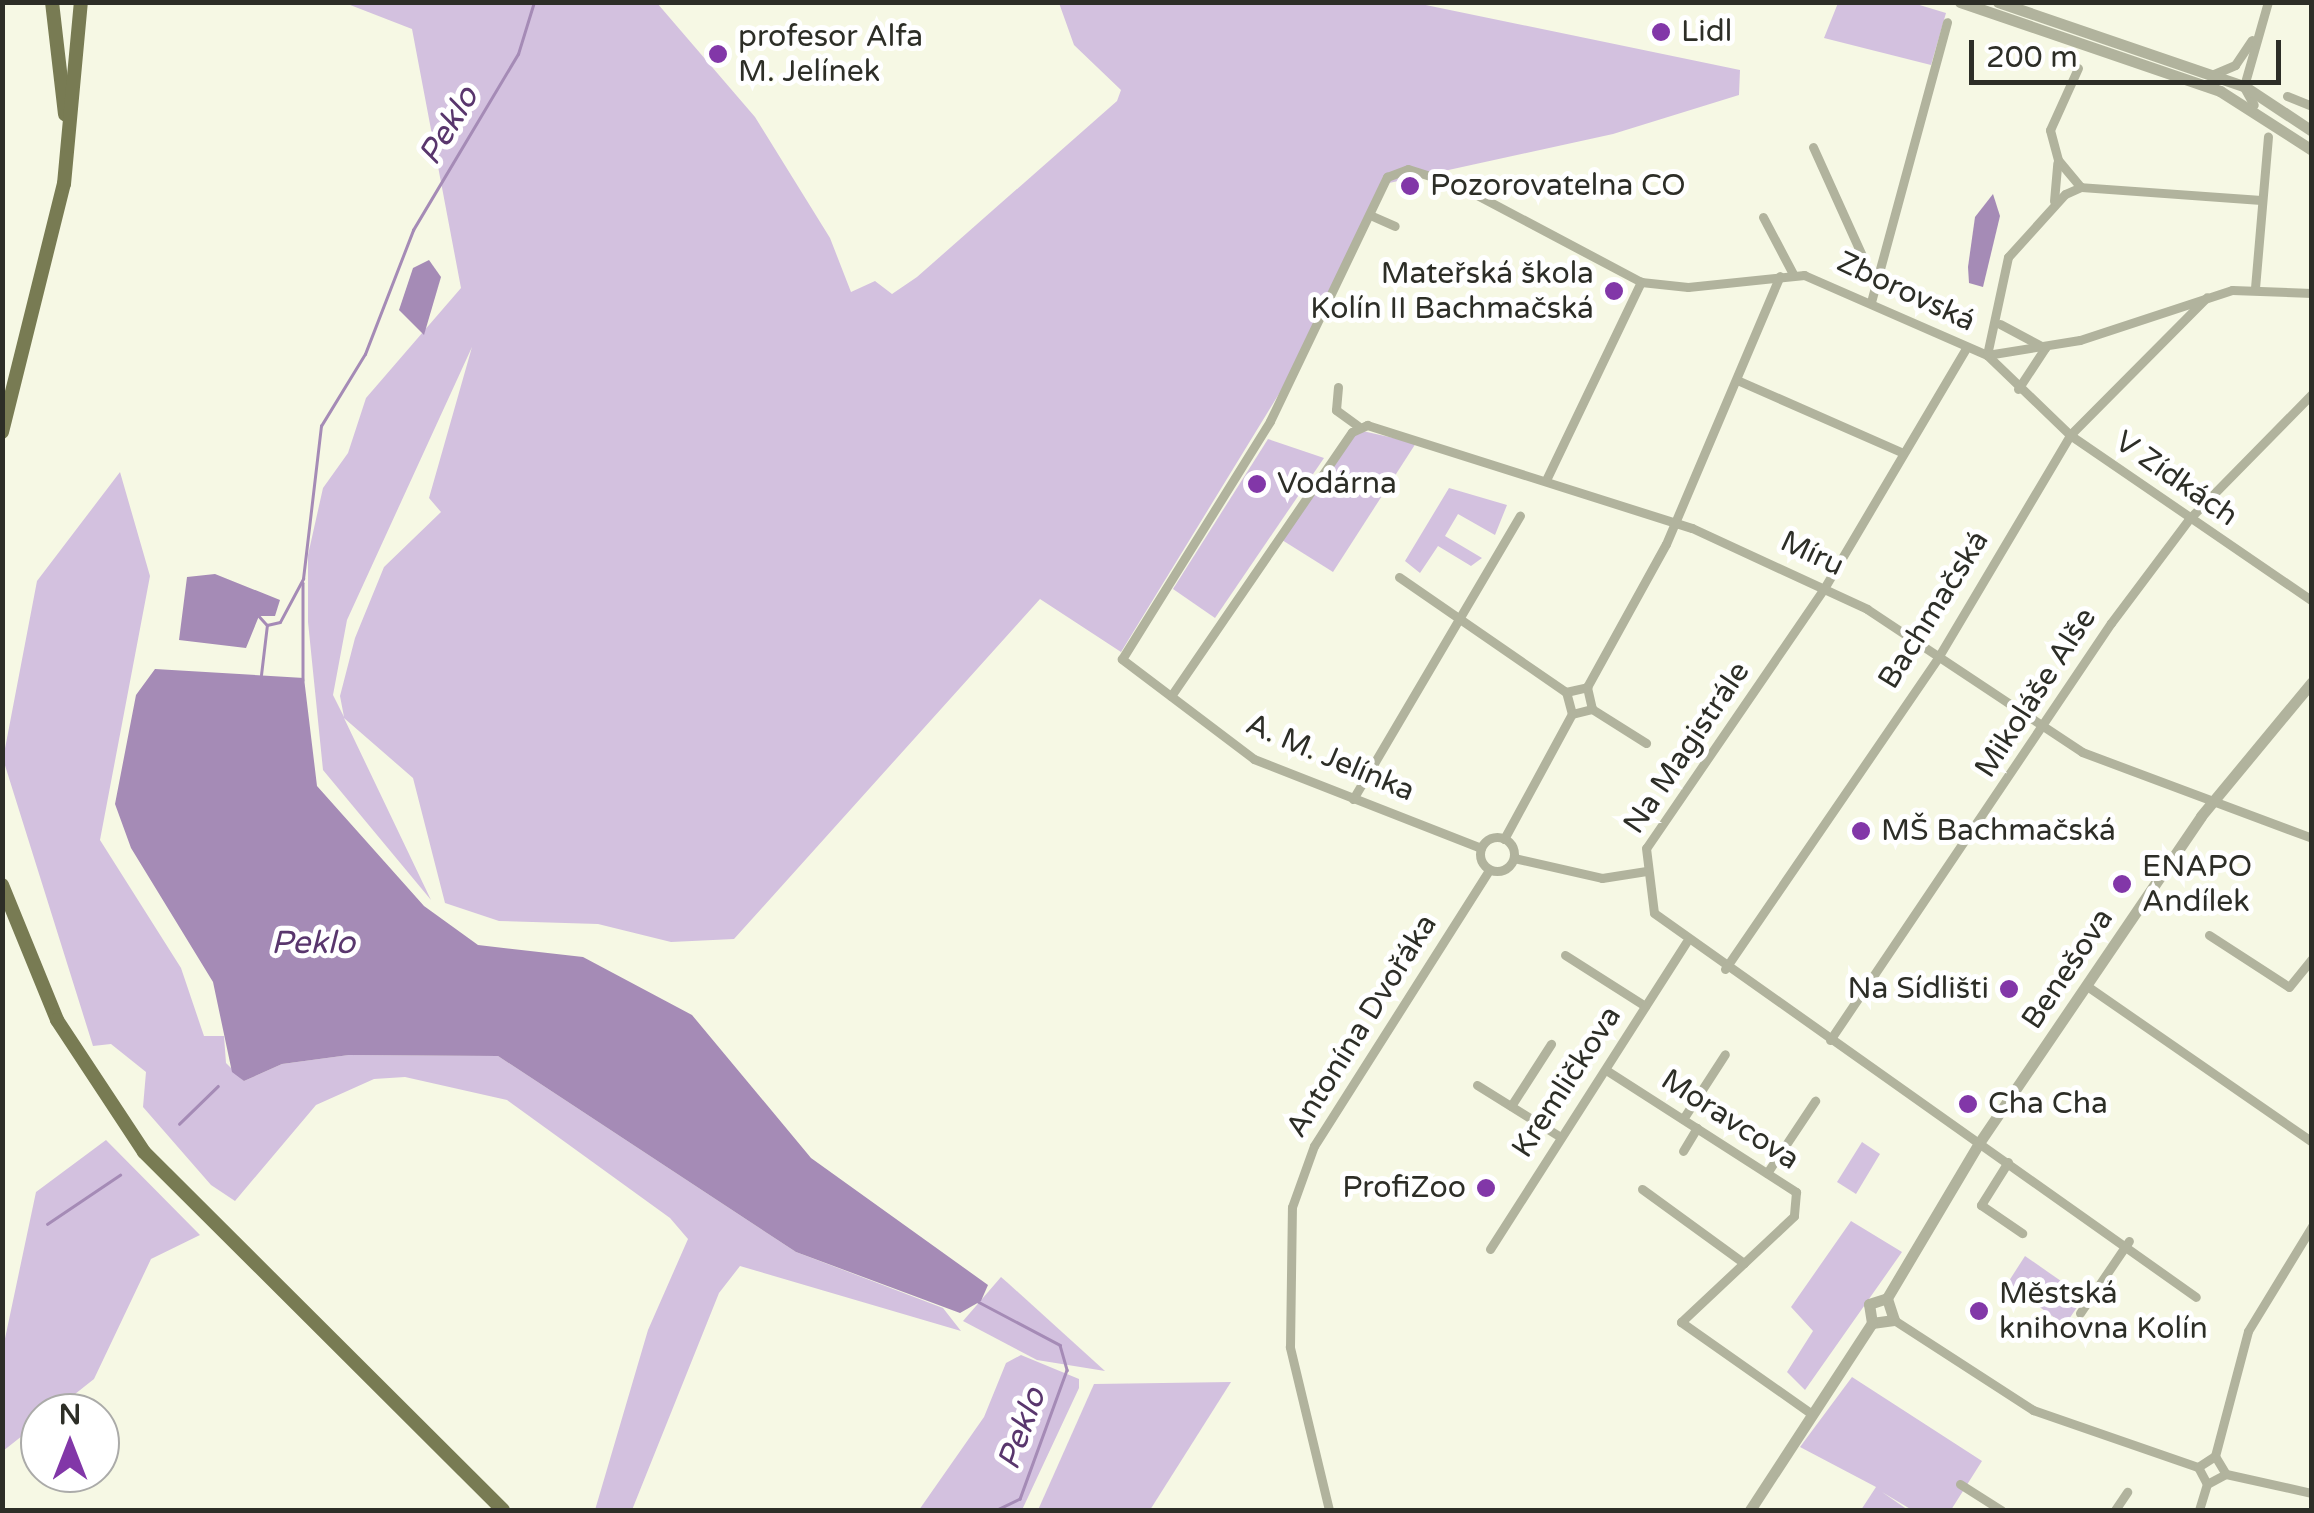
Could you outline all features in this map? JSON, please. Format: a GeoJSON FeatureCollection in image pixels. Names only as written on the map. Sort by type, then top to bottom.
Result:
{"type":"FeatureCollection","features":[{"type":"Feature","properties":{"kind":"main road"},"geometry":{"type":"LineString","coordinates":[[52,2],[66,70],[64,184]]}},
{"type":"Feature","properties":{"kind":"main road"},"geometry":{"type":"LineString","coordinates":[[2,432],[64,184],[81,2]]}},
{"type":"Feature","properties":{"kind":"main road"},"geometry":{"type":"LineString","coordinates":[[2,885],[57,1020],[108,1104],[210,1224],[503,1510]]}},
{"type":"Feature","properties":{"kind":"street"},"geometry":{"type":"LineString","coordinates":[[1960,2],[2254,105],[2312,150]]}},
{"type":"Feature","properties":{"kind":"street"},"geometry":{"type":"LineString","coordinates":[[1998,2],[2244,86],[2312,131]]}},
{"type":"Feature","properties":{"kind":"street"},"geometry":{"type":"LineString","coordinates":[[2254,105],[2244,86],[2268,2]]}},
{"type":"Feature","properties":{"kind":"street"},"geometry":{"type":"LineString","coordinates":[[1870,302],[1947,22]]}},
{"type":"Feature","properties":{"kind":"street"},"geometry":{"type":"LineString","coordinates":[[2210,74],[2236,66],[2261,24]]}},
{"type":"Feature","properties":{"kind":"street"},"geometry":{"type":"LineString","coordinates":[[2054,201],[2058,160],[2051,122],[2078,68]]}},
{"type":"Feature","properties":{"kind":"street"},"geometry":{"type":"LineString","coordinates":[[2220,91],[2244,86]]}},
{"type":"Feature","properties":{"kind":"street"},"geometry":{"type":"LineString","coordinates":[[2288,96],[2312,106]]}},
{"type":"Feature","properties":{"kind":"street"},"geometry":{"type":"LineString","coordinates":[[2255,288],[2268,137]]}},
{"type":"Feature","properties":{"kind":"street"},"geometry":{"type":"LineString","coordinates":[[1812,147],[1876,289]]}},
{"type":"Feature","properties":{"kind":"street"},"geometry":{"type":"LineString","coordinates":[[2058,160],[2081,188]]}},
{"type":"Feature","properties":{"kind":"street","name":"Zborovská"},"geometry":{"type":"LineString","coordinates":[[1122,658],[1270,421],[1388,177],[1408,169],[1458,185],[1641,282],[1688,287],[1793,274],[1870,302],[1964,350],[1987,355],[2045,348],[2207,296],[2255,288],[2312,293]]}},
{"type":"Feature","properties":{"kind":"street"},"geometry":{"type":"LineString","coordinates":[[1987,355],[2000,324],[2008,257],[2054,201],[2081,188],[2262,200]]}},
{"type":"Feature","properties":{"kind":"street"},"geometry":{"type":"LineString","coordinates":[[1370,215],[1395,226]]}},
{"type":"Feature","properties":{"kind":"street"},"geometry":{"type":"LineString","coordinates":[[1762,217],[1793,274]]}},
{"type":"Feature","properties":{"kind":"street"},"geometry":{"type":"LineString","coordinates":[[1646,743],[1592,708],[1586,688],[1676,521],[1780,276]]}},
{"type":"Feature","properties":{"kind":"street"},"geometry":{"type":"LineString","coordinates":[[1546,480],[1641,282]]}},
{"type":"Feature","properties":{"kind":"street","name":"Bachmačská"},"geometry":{"type":"LineString","coordinates":[[1725,969],[1939,656],[2070,435],[2207,296]]}},
{"type":"Feature","properties":{"kind":"street"},"geometry":{"type":"LineString","coordinates":[[2000,324],[2045,348],[2018,389]]}},
{"type":"Feature","properties":{"kind":"street","name":"Na Magistrále"},"geometry":{"type":"LineString","coordinates":[[1964,350],[1826,587],[1649,842],[1646,871],[1656,918],[1725,969],[2128,1240],[2196,1297]]}},
{"type":"Feature","properties":{"kind":"street","name":"V Zídkách"},"geometry":{"type":"LineString","coordinates":[[1987,355],[2070,435],[2312,601]]}},
{"type":"Feature","properties":{"kind":"street"},"geometry":{"type":"LineString","coordinates":[[1737,380],[1903,453]]}},
{"type":"Feature","properties":{"kind":"street"},"geometry":{"type":"LineString","coordinates":[[1171,696],[1358,426],[1336,410],[1338,387]]}},
{"type":"Feature","properties":{"kind":"street","name":"Mikoláše Alše"},"geometry":{"type":"LineString","coordinates":[[1830,1040],[2188,519],[2312,394]]}},
{"type":"Feature","properties":{"kind":"street","name":"Míru"},"geometry":{"type":"LineString","coordinates":[[1358,426],[1676,521],[1826,587],[1939,656],[2044,730],[2212,802],[2312,838]]}},
{"type":"Feature","properties":{"kind":"street"},"geometry":{"type":"LineString","coordinates":[[1353,799],[1520,515]]}},
{"type":"Feature","properties":{"kind":"street"},"geometry":{"type":"LineString","coordinates":[[1399,577],[1566,692],[1572,714],[1504,838],[1481,848],[1490,870],[1514,858],[1602,878],[1646,871]]}},
{"type":"Feature","properties":{"kind":"street","name":"A. M. Jelínka"},"geometry":{"type":"LineString","coordinates":[[1122,658],[1254,758],[1481,848]]}},
{"type":"Feature","properties":{"kind":"street","name":"Benešova"},"geometry":{"type":"LineString","coordinates":[[1750,1510],[1809,1412],[1872,1323],[1869,1304],[1887,1298],[1979,1142],[2212,802],[2312,682]]}},
{"type":"Feature","properties":{"kind":"street"},"geometry":{"type":"LineString","coordinates":[[1566,692],[1586,688]]}},
{"type":"Feature","properties":{"kind":"street"},"geometry":{"type":"LineString","coordinates":[[1572,714],[1592,708]]}},
{"type":"Feature","properties":{"kind":"street"},"geometry":{"type":"LineString","coordinates":[[1504,838],[1514,858]]}},
{"type":"Feature","properties":{"kind":"street","name":"Antonína Dvořáka"},"geometry":{"type":"LineString","coordinates":[[1328,1510],[1290,1347],[1290,1226],[1307,1160],[1490,870]]}},
{"type":"Feature","properties":{"kind":"street"},"geometry":{"type":"LineString","coordinates":[[2209,935],[2288,988],[2312,959]]}},
{"type":"Feature","properties":{"kind":"street","name":"Kremličkova"},"geometry":{"type":"LineString","coordinates":[[1490,1250],[1686,942]]}},
{"type":"Feature","properties":{"kind":"street"},"geometry":{"type":"LineString","coordinates":[[1565,955],[1646,1006]]}},
{"type":"Feature","properties":{"kind":"street"},"geometry":{"type":"LineString","coordinates":[[2087,986],[2312,1142]]}},
{"type":"Feature","properties":{"kind":"street"},"geometry":{"type":"LineString","coordinates":[[1510,1106],[1551,1044]]}},
{"type":"Feature","properties":{"kind":"street"},"geometry":{"type":"LineString","coordinates":[[1683,1119],[1726,1054]]}},
{"type":"Feature","properties":{"kind":"street","name":"Moravcova"},"geometry":{"type":"LineString","coordinates":[[1606,1070],[1796,1192],[1798,1210],[1681,1322],[1809,1412]]}},
{"type":"Feature","properties":{"kind":"street"},"geometry":{"type":"LineString","coordinates":[[1477,1086],[1559,1136]]}},
{"type":"Feature","properties":{"kind":"street"},"geometry":{"type":"LineString","coordinates":[[1767,1172],[1816,1101]]}},
{"type":"Feature","properties":{"kind":"street"},"geometry":{"type":"LineString","coordinates":[[1683,1151],[1698,1128]]}},
{"type":"Feature","properties":{"kind":"street"},"geometry":{"type":"LineString","coordinates":[[2008,1162],[1981,1205],[2022,1233]]}},
{"type":"Feature","properties":{"kind":"street"},"geometry":{"type":"LineString","coordinates":[[1642,1189],[1744,1263]]}},
{"type":"Feature","properties":{"kind":"street"},"geometry":{"type":"LineString","coordinates":[[2226,1474],[2216,1456],[2248,1331],[2312,1226]]}},
{"type":"Feature","properties":{"kind":"street"},"geometry":{"type":"LineString","coordinates":[[2080,1313],[2128,1240]]}},
{"type":"Feature","properties":{"kind":"street"},"geometry":{"type":"LineString","coordinates":[[1887,1298],[1894,1320],[2033,1410],[2198,1467],[2206,1484],[2203,1510]]}},
{"type":"Feature","properties":{"kind":"street"},"geometry":{"type":"LineString","coordinates":[[1872,1323],[1894,1320]]}},
{"type":"Feature","properties":{"kind":"street"},"geometry":{"type":"LineString","coordinates":[[2198,1467],[2216,1456]]}},
{"type":"Feature","properties":{"kind":"street"},"geometry":{"type":"LineString","coordinates":[[2206,1484],[2226,1474],[2312,1494]]}},
{"type":"Feature","properties":{"kind":"street"},"geometry":{"type":"LineString","coordinates":[[1960,1484],[2001,1510]]}},
{"type":"Feature","properties":{"kind":"street"},"geometry":{"type":"LineString","coordinates":[[2115,1510],[2127,1492]]}},
{"type":"Feature","properties":{"kind":"shaded area"},"geometry":{"type":"Polygon","coordinates":[[[345,3],[657,3],[755,117],[830,238],[851,292],[875,281],[892,294],[917,277],[1117,101],[1121,90],[1074,45],[1059,3],[1416,3],[1740,70],[1739,95],[1613,134],[1380,185],[1296,366],[1121,652],[1040,599],[734,939],[671,942],[598,924],[499,921],[445,903],[413,778],[344,718],[431,900],[323,770],[308,622],[308,555],[323,488],[348,453],[366,398],[461,288],[412,29],[345,3]],[[472,347],[347,620],[333,695],[344,717],[340,696],[355,638],[384,567],[441,512],[429,498],[472,347]]]}},
{"type":"Feature","properties":{"kind":"shaded area"},"geometry":{"type":"Polygon","coordinates":[[[1838,3],[1913,3],[1946,13],[1931,65],[1824,38],[1838,3]]]}},
{"type":"Feature","properties":{"kind":"shaded area"},"geometry":{"type":"Polygon","coordinates":[[[1358,430],[1416,443],[1333,572],[1282,540],[1358,430]]]}},
{"type":"Feature","properties":{"kind":"shaded area"},"geometry":{"type":"Polygon","coordinates":[[[1268,439],[1324,458],[1215,618],[1173,589],[1268,439]]]}},
{"type":"Feature","properties":{"kind":"shaded area"},"geometry":{"type":"Polygon","coordinates":[[[120,472],[150,576],[100,840],[181,968],[204,1036],[224,1036],[226,1063],[244,1081],[282,1064],[349,1055],[498,1056],[796,1252],[943,1308],[961,1331],[740,1266],[719,1293],[632,1510],[595,1510],[648,1330],[688,1239],[670,1218],[507,1100],[405,1077],[374,1079],[316,1105],[235,1201],[211,1185],[143,1107],[146,1072],[111,1044],[93,1046],[3,759],[37,581],[120,472]]]}},
{"type":"Feature","properties":{"kind":"shaded area"},"geometry":{"type":"Polygon","coordinates":[[[1449,488],[1507,505],[1495,535],[1458,514],[1445,536],[1482,558],[1471,566],[1438,546],[1420,573],[1405,561],[1449,488]]]}},
{"type":"Feature","properties":{"kind":"shaded area"},"geometry":{"type":"Polygon","coordinates":[[[106,1140],[200,1235],[151,1259],[94,1379],[76,1393],[20,1393],[20,1438],[3,1451],[3,1348],[36,1192],[106,1140]]]}},
{"type":"Feature","properties":{"kind":"shaded area"},"geometry":{"type":"Polygon","coordinates":[[[1862,1142],[1880,1154],[1856,1194],[1837,1182],[1862,1142]]]}},
{"type":"Feature","properties":{"kind":"shaded area"},"geometry":{"type":"Polygon","coordinates":[[[1851,1221],[1902,1252],[1805,1390],[1787,1372],[1813,1331],[1791,1307],[1851,1221]]]}},
{"type":"Feature","properties":{"kind":"shaded area"},"geometry":{"type":"Polygon","coordinates":[[[2025,1256],[2084,1297],[2065,1325],[2007,1284],[2025,1256]]]}},
{"type":"Feature","properties":{"kind":"shaded area"},"geometry":{"type":"Polygon","coordinates":[[[1001,1277],[1105,1371],[1037,1360],[963,1321],[1001,1277]]]}},
{"type":"Feature","properties":{"kind":"shaded area"},"geometry":{"type":"Polygon","coordinates":[[[1021,1355],[1079,1379],[1079,1388],[1022,1510],[919,1510],[984,1417],[1006,1363],[1021,1355]]]}},
{"type":"Feature","properties":{"kind":"shaded area"},"geometry":{"type":"Polygon","coordinates":[[[1852,1377],[1982,1461],[1951,1510],[1912,1510],[1882,1492],[1908,1510],[1861,1510],[1876,1487],[1800,1447],[1852,1377]]]}},
{"type":"Feature","properties":{"kind":"shaded area"},"geometry":{"type":"Polygon","coordinates":[[[1231,1382],[1150,1510],[1038,1510],[1094,1384],[1231,1382]]]}},
{"type":"Feature","properties":{"kind":"water"},"geometry":{"type":"Polygon","coordinates":[[[1993,194],[2000,216],[1983,287],[1969,283],[1968,267],[1975,217],[1993,194]]]}},
{"type":"Feature","properties":{"kind":"water"},"geometry":{"type":"Polygon","coordinates":[[[429,260],[441,277],[424,335],[399,310],[413,268],[429,260]]]}},
{"type":"Feature","properties":{"kind":"water"},"geometry":{"type":"Polygon","coordinates":[[[215,574],[280,600],[275,616],[259,616],[246,648],[179,640],[187,577],[215,574]]]}},
{"type":"Feature","properties":{"kind":"water","name":"Peklo"},"geometry":{"type":"Polygon","coordinates":[[[155,669],[304,678],[317,786],[424,906],[478,945],[583,957],[692,1015],[811,1158],[988,1285],[981,1301],[960,1313],[796,1252],[498,1056],[349,1055],[282,1064],[244,1081],[232,1072],[213,982],[131,848],[115,804],[136,695],[155,669]]]}},
{"type":"Feature","properties":{"kind":"waterway","name":"Peklo"},"geometry":{"type":"LineString","coordinates":[[261,675],[267,625],[280,622],[303,579],[321,426],[365,354],[413,230],[518,54],[534,2]]}},
{"type":"Feature","properties":{"kind":"waterway"},"geometry":{"type":"LineString","coordinates":[[303,583],[303,680]]}},
{"type":"Feature","properties":{"kind":"waterway"},"geometry":{"type":"LineString","coordinates":[[259,616],[267,625]]}},
{"type":"Feature","properties":{"kind":"waterway"},"geometry":{"type":"LineString","coordinates":[[179,1124],[218,1086]]}},
{"type":"Feature","properties":{"kind":"waterway"},"geometry":{"type":"LineString","coordinates":[[47,1224],[120,1175]]}},
{"type":"Feature","properties":{"kind":"waterway","name":"Peklo"},"geometry":{"type":"LineString","coordinates":[[977,1301],[1060,1345],[1067,1370],[1020,1499],[997,1510]]}},
{"type":"Feature","properties":{"kind":"place","name":"Lidl"},"geometry":{"type":"Point","coordinates":[1661,32]}},
{"type":"Feature","properties":{"kind":"place","name":"profesor Alfa M. Jelínek"},"geometry":{"type":"Point","coordinates":[718,54]}},
{"type":"Feature","properties":{"kind":"place","name":"Pozorovatelna CO"},"geometry":{"type":"Point","coordinates":[1410,186]}},
{"type":"Feature","properties":{"kind":"place","name":"Mateřská škola Kolín II Bachmačská"},"geometry":{"type":"Point","coordinates":[1614,291]}},
{"type":"Feature","properties":{"kind":"place","name":"Vodárna"},"geometry":{"type":"Point","coordinates":[1257,484]}},
{"type":"Feature","properties":{"kind":"place","name":"MŠ Bachmačská"},"geometry":{"type":"Point","coordinates":[1861,831]}},
{"type":"Feature","properties":{"kind":"place","name":"ENAPO Andílek"},"geometry":{"type":"Point","coordinates":[2122,884]}},
{"type":"Feature","properties":{"kind":"place","name":"Na Sídlišti"},"geometry":{"type":"Point","coordinates":[2009,989]}},
{"type":"Feature","properties":{"kind":"place","name":"Cha Cha"},"geometry":{"type":"Point","coordinates":[1968,1104]}},
{"type":"Feature","properties":{"kind":"place","name":"ProfiZoo"},"geometry":{"type":"Point","coordinates":[1486,1188]}},
{"type":"Feature","properties":{"kind":"place","name":"Městská knihovna Kolín"},"geometry":{"type":"Point","coordinates":[1979,1311]}}]}
